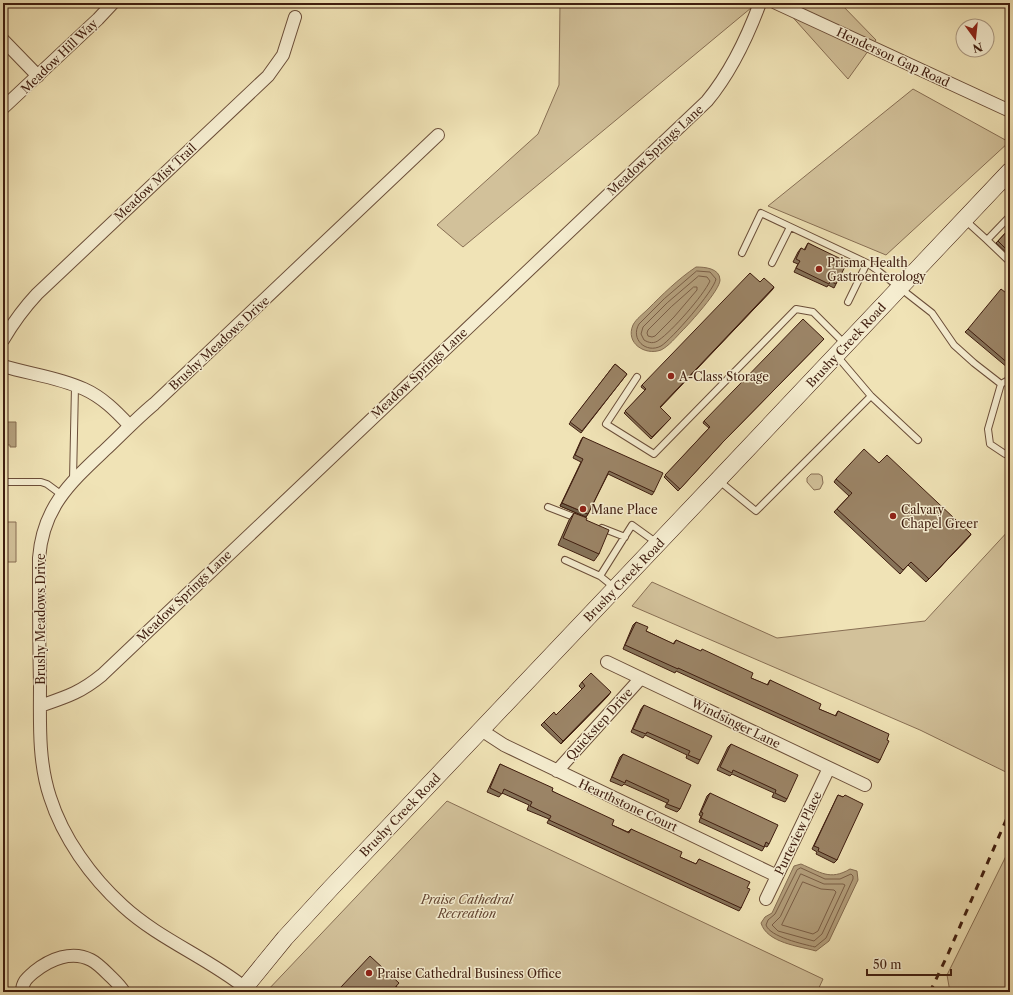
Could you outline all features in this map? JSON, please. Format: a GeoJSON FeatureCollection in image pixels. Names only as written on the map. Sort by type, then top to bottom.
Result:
{"type":"FeatureCollection","features":[{"type":"Feature","properties":{"kind":"main road","name":"Brushy Creek Road"},"geometry":{"type":"LineString","coordinates":[[242,990],[285,938],[320,900],[616,589],[899,288],[965,219],[1007,181]]}},
{"type":"Feature","properties":{"kind":"street","name":"Meadow Hill Way"},"geometry":{"type":"LineString","coordinates":[[3,108],[113,3]]}},
{"type":"Feature","properties":{"kind":"street","name":"Meadow Springs Lane"},"geometry":{"type":"LineString","coordinates":[[40,706],[83,690],[102,675],[707,101],[721,84],[731,68],[760,3]]}},
{"type":"Feature","properties":{"kind":"street","name":"Henderson Gap Road"},"geometry":{"type":"LineString","coordinates":[[776,3],[1010,110]]}},
{"type":"Feature","properties":{"kind":"street","name":"Meadow Mist Trail"},"geometry":{"type":"LineString","coordinates":[[3,340],[12,324],[37,294],[268,76],[283,55],[295,17]]}},
{"type":"Feature","properties":{"kind":"street"},"geometry":{"type":"LineString","coordinates":[[3,40],[38,76]]}},
{"type":"Feature","properties":{"kind":"street","name":"Brushy Meadows Drive"},"geometry":{"type":"LineString","coordinates":[[242,990],[229,975],[163,936],[138,919],[109,892],[86,865],[61,824],[49,795],[42,756],[38,558],[40,544],[47,520],[62,495],[73,481],[129,425],[160,398],[438,136]]}},
{"type":"Feature","properties":{"kind":"street"},"geometry":{"type":"LineString","coordinates":[[3,366],[75,386],[97,396],[108,404],[129,425]]}},
{"type":"Feature","properties":{"kind":"street","name":"Windsinger Lane"},"geometry":{"type":"LineString","coordinates":[[607,662],[865,785]]}},
{"type":"Feature","properties":{"kind":"street","name":"Quickstep Drive"},"geometry":{"type":"LineString","coordinates":[[557,771],[641,678]]}},
{"type":"Feature","properties":{"kind":"street","name":"Hearthstone Court"},"geometry":{"type":"LineString","coordinates":[[482,730],[504,745],[777,876]]}},
{"type":"Feature","properties":{"kind":"street","name":"Purteview Place"},"geometry":{"type":"LineString","coordinates":[[766,899],[829,768]]}},
{"type":"Feature","properties":{"kind":"street"},"geometry":{"type":"LineString","coordinates":[[22,992],[23,984],[37,970],[57,959],[70,956],[92,960],[119,985],[124,992]]}},
{"type":"Feature","properties":{"kind":"lane"},"geometry":{"type":"LineString","coordinates":[[742,253],[761,213],[867,263],[932,313],[954,345],[1001,384]]}},
{"type":"Feature","properties":{"kind":"lane"},"geometry":{"type":"LineString","coordinates":[[987,240],[1010,216]]}},
{"type":"Feature","properties":{"kind":"lane"},"geometry":{"type":"LineString","coordinates":[[965,219],[1010,262]]}},
{"type":"Feature","properties":{"kind":"lane"},"geometry":{"type":"LineString","coordinates":[[1005,222],[1010,227]]}},
{"type":"Feature","properties":{"kind":"lane"},"geometry":{"type":"LineString","coordinates":[[772,262],[790,227]]}},
{"type":"Feature","properties":{"kind":"lane"},"geometry":{"type":"LineString","coordinates":[[848,302],[867,263]]}},
{"type":"Feature","properties":{"kind":"lane"},"geometry":{"type":"LineString","coordinates":[[637,377],[606,424],[654,454],[796,309],[813,312],[872,396],[918,440]]}},
{"type":"Feature","properties":{"kind":"lane"},"geometry":{"type":"LineString","coordinates":[[1010,379],[1001,384],[988,429],[990,444],[1005,454],[1010,455]]}},
{"type":"Feature","properties":{"kind":"lane"},"geometry":{"type":"LineString","coordinates":[[73,481],[75,386]]}},
{"type":"Feature","properties":{"kind":"lane"},"geometry":{"type":"LineString","coordinates":[[718,480],[756,511],[872,396]]}},
{"type":"Feature","properties":{"kind":"lane"},"geometry":{"type":"LineString","coordinates":[[3,482],[41,482],[47,484],[62,495]]}},
{"type":"Feature","properties":{"kind":"lane"},"geometry":{"type":"LineString","coordinates":[[548,506],[584,521]]}},
{"type":"Feature","properties":{"kind":"lane"},"geometry":{"type":"LineString","coordinates":[[600,576],[632,526],[658,544]]}},
{"type":"Feature","properties":{"kind":"lane"},"geometry":{"type":"LineString","coordinates":[[598,527],[625,538]]}},
{"type":"Feature","properties":{"kind":"lane"},"geometry":{"type":"LineString","coordinates":[[565,560],[600,576],[616,589]]}},
{"type":"Feature","properties":{"kind":"green space"},"geometry":{"type":"Polygon","coordinates":[[[560,3],[757,3],[463,247],[437,225],[538,134],[559,85],[560,3]]]}},
{"type":"Feature","properties":{"kind":"green space"},"geometry":{"type":"Polygon","coordinates":[[[780,3],[840,3],[876,40],[848,79],[780,3]]]}},
{"type":"Feature","properties":{"kind":"green space"},"geometry":{"type":"Polygon","coordinates":[[[913,89],[1009,142],[886,255],[768,206],[913,89]]]}},
{"type":"Feature","properties":{"kind":"green space"},"geometry":{"type":"Polygon","coordinates":[[[811,474],[819,474],[822,476],[823,483],[820,489],[814,490],[807,482],[807,478],[811,474]]]}},
{"type":"Feature","properties":{"kind":"green space"},"geometry":{"type":"Polygon","coordinates":[[[3,522],[16,522],[16,562],[3,562],[3,522]]]}},
{"type":"Feature","properties":{"kind":"green space"},"geometry":{"type":"Polygon","coordinates":[[[1010,529],[1010,774],[920,730],[632,606],[652,582],[777,638],[925,621],[1010,529]]]}},
{"type":"Feature","properties":{"kind":"green space","name":"Praise Cathedral Recreation"},"geometry":{"type":"Polygon","coordinates":[[[447,801],[823,979],[817,992],[266,992],[447,801]]]}},
{"type":"Feature","properties":{"kind":"green space"},"geometry":{"type":"Polygon","coordinates":[[[1010,848],[1010,992],[950,992],[947,975],[1010,848]]]}},
{"type":"Feature","properties":{"kind":"water"},"geometry":{"type":"Polygon","coordinates":[[[696,267],[711,269],[719,276],[719,285],[710,298],[686,327],[661,350],[649,351],[638,346],[632,337],[631,331],[634,323],[670,287],[696,267]]]}},
{"type":"Feature","properties":{"kind":"water"},"geometry":{"type":"Polygon","coordinates":[[[3,422],[16,422],[16,447],[3,445],[3,422]]]}},
{"type":"Feature","properties":{"kind":"water"},"geometry":{"type":"Polygon","coordinates":[[[801,864],[831,875],[843,873],[850,869],[857,871],[858,880],[829,941],[816,951],[784,943],[764,930],[761,923],[765,917],[772,913],[794,866],[801,864]]]}},
{"type":"Feature","properties":{"kind":"building"},"geometry":{"type":"Polygon","coordinates":[[[1010,228],[1010,253],[998,241],[1010,228]]]}},
{"type":"Feature","properties":{"kind":"building","name":"Prisma Health Gastroenterology"},"geometry":{"type":"Polygon","coordinates":[[[808,243],[847,263],[836,284],[830,281],[829,284],[796,268],[800,261],[796,259],[801,248],[805,250],[808,243]]]}},
{"type":"Feature","properties":{"kind":"building"},"geometry":{"type":"Polygon","coordinates":[[[750,273],[760,282],[764,278],[774,287],[660,407],[671,418],[652,437],[625,411],[646,389],[642,385],[750,273]]]}},
{"type":"Feature","properties":{"kind":"building"},"geometry":{"type":"Polygon","coordinates":[[[1001,289],[1010,296],[1010,365],[968,329],[1001,289]]]}},
{"type":"Feature","properties":{"kind":"building"},"geometry":{"type":"Polygon","coordinates":[[[803,319],[824,339],[723,442],[680,489],[665,475],[710,427],[704,421],[803,319]]]}},
{"type":"Feature","properties":{"kind":"building"},"geometry":{"type":"Polygon","coordinates":[[[615,364],[627,374],[582,431],[570,422],[615,364]]]}},
{"type":"Feature","properties":{"kind":"building"},"geometry":{"type":"Polygon","coordinates":[[[583,437],[663,473],[654,492],[609,471],[588,514],[562,503],[583,459],[575,455],[583,437]]]}},
{"type":"Feature","properties":{"kind":"building","name":"Calvary Chapel Greer"},"geometry":{"type":"Polygon","coordinates":[[[864,449],[879,463],[887,455],[971,534],[929,579],[911,562],[903,570],[837,509],[852,493],[836,479],[864,449]]]}},
{"type":"Feature","properties":{"kind":"building"},"geometry":{"type":"Polygon","coordinates":[[[574,513],[609,530],[599,554],[563,538],[574,513]]]}},
{"type":"Feature","properties":{"kind":"building"},"geometry":{"type":"Polygon","coordinates":[[[636,622],[648,627],[646,631],[674,644],[676,640],[701,651],[702,649],[753,673],[751,678],[768,685],[770,680],[821,704],[819,709],[836,716],[838,711],[889,734],[887,740],[889,741],[880,760],[625,645],[636,622]]]}},
{"type":"Feature","properties":{"kind":"building"},"geometry":{"type":"Polygon","coordinates":[[[591,673],[611,692],[563,741],[544,722],[554,712],[556,715],[585,686],[582,682],[591,673]]]}},
{"type":"Feature","properties":{"kind":"building"},"geometry":{"type":"Polygon","coordinates":[[[644,705],[712,736],[700,760],[688,755],[690,751],[647,732],[646,734],[633,729],[644,705]]]}},
{"type":"Feature","properties":{"kind":"building"},"geometry":{"type":"Polygon","coordinates":[[[731,744],[798,775],[787,799],[775,793],[776,790],[733,770],[732,773],[720,767],[731,744]]]}},
{"type":"Feature","properties":{"kind":"building"},"geometry":{"type":"Polygon","coordinates":[[[623,754],[691,785],[680,809],[667,804],[669,800],[626,780],[625,783],[612,777],[623,754]]]}},
{"type":"Feature","properties":{"kind":"building"},"geometry":{"type":"Polygon","coordinates":[[[500,764],[553,788],[552,791],[614,820],[612,825],[629,833],[631,829],[682,852],[680,857],[696,864],[699,859],[750,882],[747,888],[750,889],[741,908],[549,820],[551,816],[530,806],[532,802],[504,789],[502,794],[490,788],[500,764]]]}},
{"type":"Feature","properties":{"kind":"building"},"geometry":{"type":"Polygon","coordinates":[[[710,793],[778,825],[769,844],[766,842],[764,847],[701,818],[703,813],[701,812],[710,793]]]}},
{"type":"Feature","properties":{"kind":"building"},"geometry":{"type":"Polygon","coordinates":[[[838,795],[843,797],[845,795],[863,804],[837,860],[818,851],[819,848],[814,846],[838,795]]]}},
{"type":"Feature","properties":{"kind":"building","name":"Praise Cathedral Business Office"},"geometry":{"type":"Polygon","coordinates":[[[370,956],[399,983],[391,992],[347,992],[341,987],[370,956]]]}},
{"type":"Feature","properties":{"kind":"railway"},"geometry":{"type":"LineString","coordinates":[[930,992],[1010,811]]}},
{"type":"Feature","properties":{"kind":"place","name":"Prisma Health Gastroenterology"},"geometry":{"type":"Point","coordinates":[819,269]}},
{"type":"Feature","properties":{"kind":"place","name":"A-Class Storage"},"geometry":{"type":"Point","coordinates":[671,376]}},
{"type":"Feature","properties":{"kind":"place","name":"Mane Place"},"geometry":{"type":"Point","coordinates":[583,509]}},
{"type":"Feature","properties":{"kind":"place","name":"Calvary Chapel Greer"},"geometry":{"type":"Point","coordinates":[893,516]}},
{"type":"Feature","properties":{"kind":"place","name":"Praise Cathedral Business Office"},"geometry":{"type":"Point","coordinates":[369,973]}}]}
